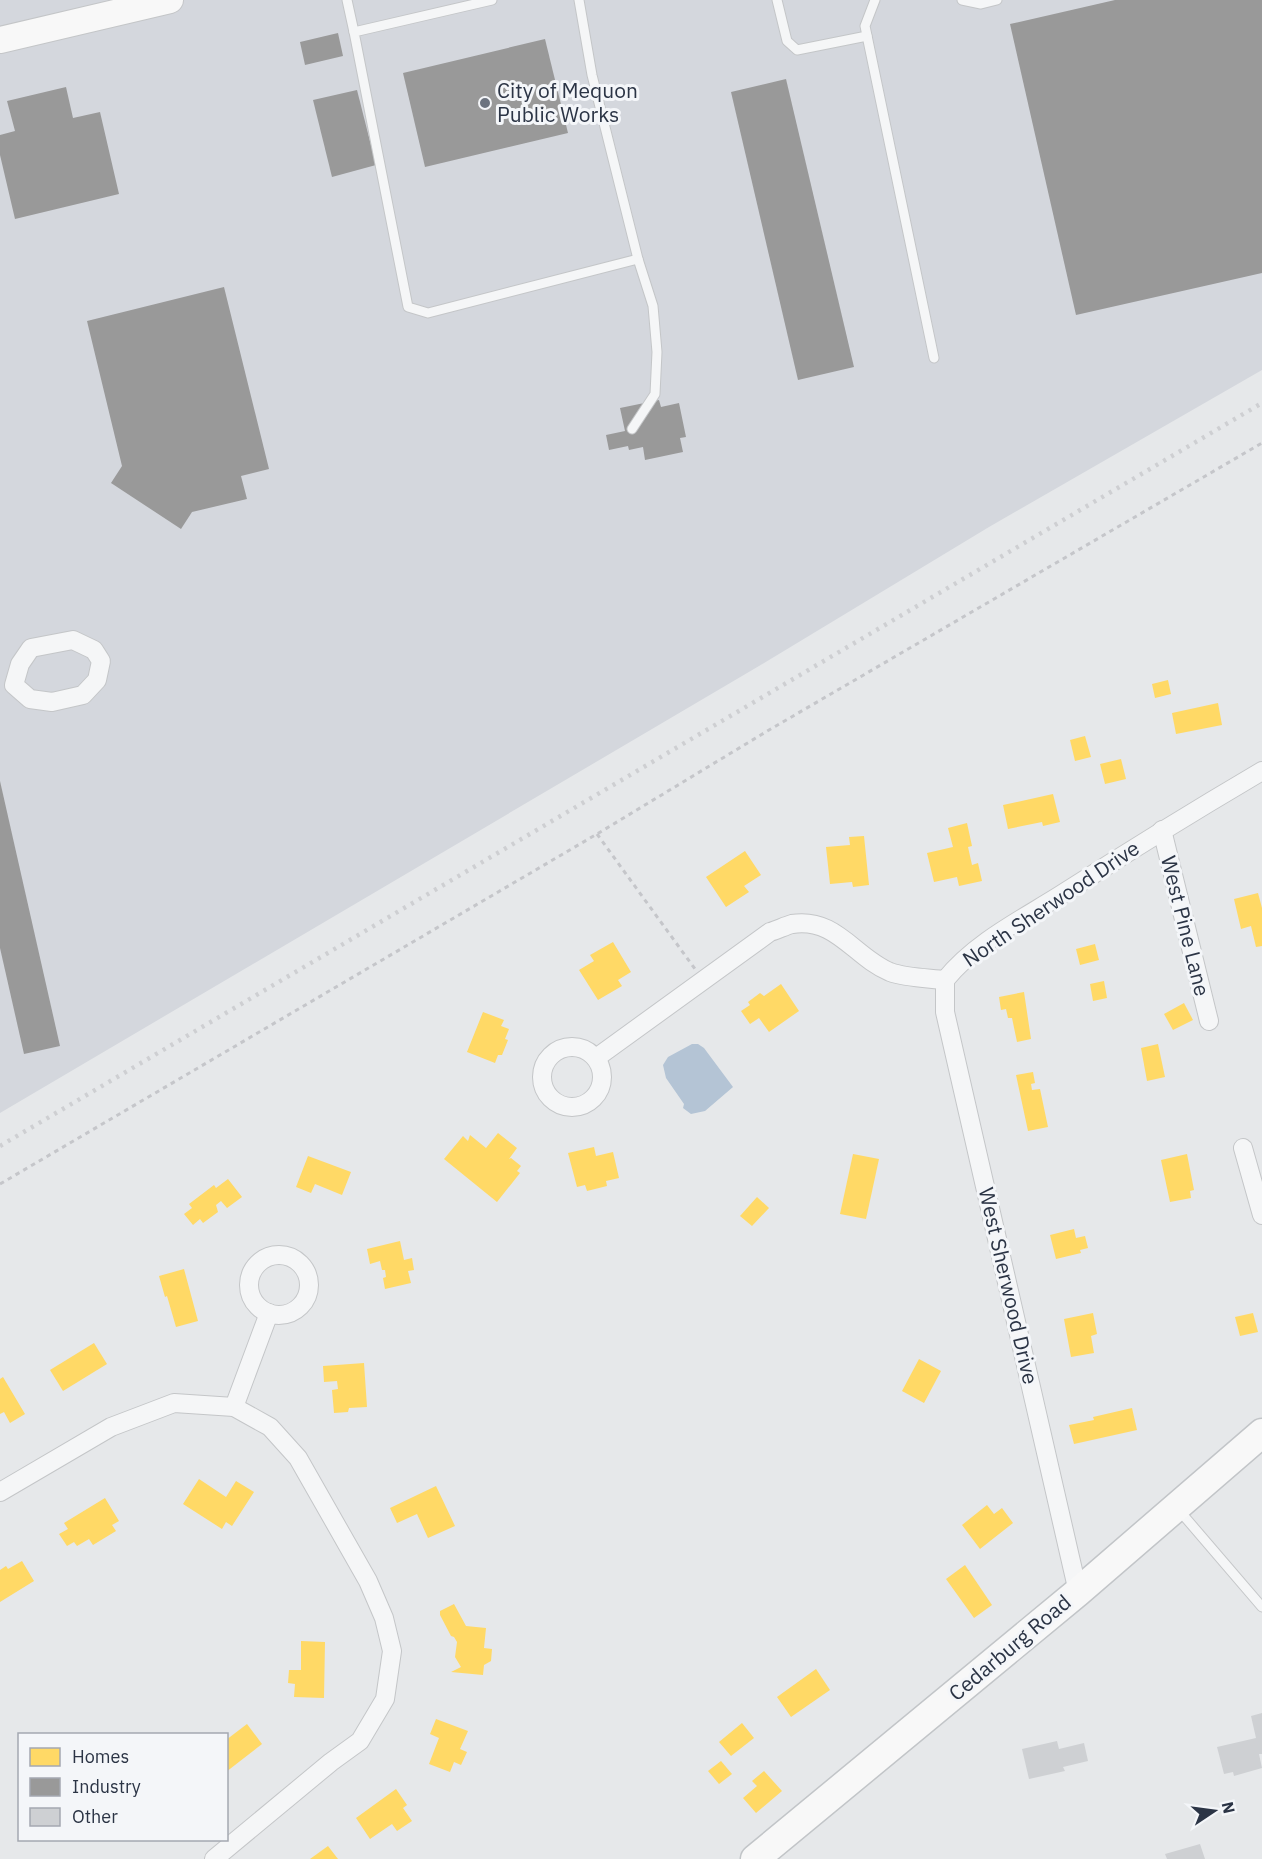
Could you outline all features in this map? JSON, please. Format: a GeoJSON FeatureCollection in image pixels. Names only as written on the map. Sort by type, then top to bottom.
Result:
{"type":"FeatureCollection","features":[{"type":"Feature","properties":{"kind":"main road","name":"Cedarburg Road"},"geometry":{"type":"LineString","coordinates":[[755,1859],[1078,1592],[1262,1433]]}},
{"type":"Feature","properties":{"kind":"street"},"geometry":{"type":"LineString","coordinates":[[0,40],[170,0]]}},
{"type":"Feature","properties":{"kind":"street"},"geometry":{"type":"LineString","coordinates":[[74,640],[94,650],[101,661],[97,680],[83,695],[52,702],[30,699],[7,686],[31,648],[74,640]]}},
{"type":"Feature","properties":{"kind":"street","name":"North Sherwood Drive"},"geometry":{"type":"LineString","coordinates":[[596,1058],[770,932],[792,924],[830,929],[842,936],[868,960],[892,973],[945,980],[958,964],[987,941],[1162,830],[1262,771]]}},
{"type":"Feature","properties":{"kind":"street","name":"West Pine Lane"},"geometry":{"type":"LineString","coordinates":[[1162,830],[1209,1021]]}},
{"type":"Feature","properties":{"kind":"street","name":"West Sherwood Drive"},"geometry":{"type":"LineString","coordinates":[[945,980],[945,1012],[1078,1592]]}},
{"type":"Feature","properties":{"kind":"street"},"geometry":{"type":"LineString","coordinates":[[1243,1148],[1262,1215]]}},
{"type":"Feature","properties":{"kind":"street"},"geometry":{"type":"LineString","coordinates":[[234,1407],[269,1313]]}},
{"type":"Feature","properties":{"kind":"street"},"geometry":{"type":"LineString","coordinates":[[0,1492],[111,1427],[174,1403],[234,1407],[270,1427],[298,1458],[368,1581],[384,1618],[392,1651],[385,1699],[360,1741],[331,1762],[214,1859]]}},
{"type":"Feature","properties":{"kind":"lane"},"geometry":{"type":"LineString","coordinates":[[347,0],[408,307],[428,313],[638,259]]}},
{"type":"Feature","properties":{"kind":"lane"},"geometry":{"type":"LineString","coordinates":[[354,32],[492,0]]}},
{"type":"Feature","properties":{"kind":"lane"},"geometry":{"type":"LineString","coordinates":[[579,0],[592,75],[638,259],[653,306],[657,352],[654,394],[632,429]]}},
{"type":"Feature","properties":{"kind":"lane"},"geometry":{"type":"LineString","coordinates":[[777,0],[787,41],[797,50],[867,36]]}},
{"type":"Feature","properties":{"kind":"lane"},"geometry":{"type":"LineString","coordinates":[[875,0],[865,26],[934,358]]}},
{"type":"Feature","properties":{"kind":"lane"},"geometry":{"type":"LineString","coordinates":[[962,0],[981,4],[997,0]]}},
{"type":"Feature","properties":{"kind":"lane"},"geometry":{"type":"LineString","coordinates":[[1176,1507],[1262,1607]]}},
{"type":"Feature","properties":{"kind":"path"},"geometry":{"type":"LineString","coordinates":[[0,1184],[597,834],[779,724],[1262,443]]}},
{"type":"Feature","properties":{"kind":"path"},"geometry":{"type":"LineString","coordinates":[[597,834],[703,980]]}},
{"type":"Feature","properties":{"kind":"shaded area"},"geometry":{"type":"Polygon","coordinates":[[[0,0],[1262,0],[1262,370],[989,527],[759,666],[0,1113],[0,0]]]}},
{"type":"Feature","properties":{"kind":"water"},"geometry":{"type":"Polygon","coordinates":[[[692,1044],[698,1044],[704,1048],[733,1087],[705,1111],[691,1114],[683,1108],[684,1104],[666,1078],[663,1065],[668,1057],[692,1044]]]}},
{"type":"Feature","properties":{"kind":"building: Homes"},"geometry":{"type":"Polygon","coordinates":[[[1168,680],[1171,694],[1155,698],[1152,684],[1168,680]]]}},
{"type":"Feature","properties":{"kind":"building: Homes"},"geometry":{"type":"Polygon","coordinates":[[[1218,703],[1222,725],[1176,734],[1172,713],[1218,703]]]}},
{"type":"Feature","properties":{"kind":"building: Homes"},"geometry":{"type":"Polygon","coordinates":[[[1085,736],[1091,757],[1075,761],[1070,740],[1085,736]]]}},
{"type":"Feature","properties":{"kind":"building: Homes"},"geometry":{"type":"Polygon","coordinates":[[[1121,759],[1126,779],[1105,784],[1100,764],[1121,759]]]}},
{"type":"Feature","properties":{"kind":"building: Homes"},"geometry":{"type":"Polygon","coordinates":[[[1053,794],[1060,822],[1043,826],[1042,822],[1008,829],[1003,805],[1053,794]]]}},
{"type":"Feature","properties":{"kind":"building: Homes"},"geometry":{"type":"Polygon","coordinates":[[[967,823],[972,846],[968,847],[972,865],[978,863],[982,881],[959,886],[957,877],[934,882],[927,853],[953,847],[948,828],[967,823]]]}},
{"type":"Feature","properties":{"kind":"building: Homes"},"geometry":{"type":"Polygon","coordinates":[[[864,836],[869,885],[853,887],[852,882],[830,884],[826,847],[850,845],[849,837],[864,836]]]}},
{"type":"Feature","properties":{"kind":"building: Homes"},"geometry":{"type":"Polygon","coordinates":[[[745,851],[761,875],[744,886],[749,892],[726,907],[706,877],[745,851]]]}},
{"type":"Feature","properties":{"kind":"building: Homes"},"geometry":{"type":"Polygon","coordinates":[[[1258,893],[1262,908],[1262,946],[1256,947],[1251,926],[1241,929],[1234,899],[1258,893]]]}},
{"type":"Feature","properties":{"kind":"building: Homes"},"geometry":{"type":"Polygon","coordinates":[[[613,942],[631,972],[618,980],[622,986],[598,1000],[579,970],[594,961],[590,955],[613,942]]]}},
{"type":"Feature","properties":{"kind":"building: Homes"},"geometry":{"type":"Polygon","coordinates":[[[1095,944],[1099,960],[1080,965],[1076,949],[1095,944]]]}},
{"type":"Feature","properties":{"kind":"building: Homes"},"geometry":{"type":"Polygon","coordinates":[[[1104,981],[1107,998],[1093,1001],[1090,984],[1104,981]]]}},
{"type":"Feature","properties":{"kind":"building: Homes"},"geometry":{"type":"Polygon","coordinates":[[[781,984],[799,1011],[769,1032],[759,1018],[750,1024],[741,1011],[750,1005],[748,1002],[760,993],[764,996],[781,984]]]}},
{"type":"Feature","properties":{"kind":"building: Homes"},"geometry":{"type":"Polygon","coordinates":[[[1024,992],[1031,1039],[1017,1042],[1012,1018],[1008,1018],[1006,1009],[1001,1010],[999,997],[1024,992]]]}},
{"type":"Feature","properties":{"kind":"building: Homes"},"geometry":{"type":"Polygon","coordinates":[[[1184,1003],[1193,1020],[1173,1030],[1164,1014],[1184,1003]]]}},
{"type":"Feature","properties":{"kind":"building: Homes"},"geometry":{"type":"Polygon","coordinates":[[[483,1012],[504,1020],[501,1026],[509,1029],[505,1039],[508,1040],[502,1055],[498,1055],[495,1063],[467,1052],[483,1012]]]}},
{"type":"Feature","properties":{"kind":"building: Homes"},"geometry":{"type":"Polygon","coordinates":[[[1158,1044],[1165,1077],[1147,1081],[1141,1048],[1158,1044]]]}},
{"type":"Feature","properties":{"kind":"building: Homes"},"geometry":{"type":"Polygon","coordinates":[[[1033,1072],[1035,1083],[1031,1084],[1032,1090],[1040,1089],[1048,1127],[1028,1131],[1016,1075],[1033,1072]]]}},
{"type":"Feature","properties":{"kind":"building: Homes"},"geometry":{"type":"Polygon","coordinates":[[[498,1133],[517,1148],[509,1159],[511,1158],[521,1166],[517,1171],[520,1173],[497,1202],[444,1159],[463,1136],[468,1141],[470,1135],[486,1148],[498,1133]]]}},
{"type":"Feature","properties":{"kind":"building: Homes"},"geometry":{"type":"Polygon","coordinates":[[[594,1147],[596,1156],[613,1152],[619,1178],[606,1181],[607,1186],[587,1191],[585,1185],[577,1187],[568,1153],[594,1147]]]}},
{"type":"Feature","properties":{"kind":"building: Homes"},"geometry":{"type":"Polygon","coordinates":[[[853,1154],[879,1159],[866,1219],[840,1214],[853,1154]]]}},
{"type":"Feature","properties":{"kind":"building: Homes"},"geometry":{"type":"Polygon","coordinates":[[[1187,1154],[1194,1190],[1190,1191],[1191,1198],[1170,1202],[1161,1160],[1187,1154]]]}},
{"type":"Feature","properties":{"kind":"building: Homes"},"geometry":{"type":"Polygon","coordinates":[[[308,1156],[351,1172],[342,1195],[315,1184],[311,1193],[296,1187],[308,1156]]]}},
{"type":"Feature","properties":{"kind":"building: Homes"},"geometry":{"type":"Polygon","coordinates":[[[228,1179],[242,1197],[227,1208],[221,1201],[216,1205],[218,1212],[203,1223],[200,1219],[193,1225],[184,1214],[192,1208],[189,1204],[214,1185],[216,1188],[228,1179]]]}},
{"type":"Feature","properties":{"kind":"building: Homes"},"geometry":{"type":"Polygon","coordinates":[[[757,1197],[769,1208],[752,1226],[740,1216],[757,1197]]]}},
{"type":"Feature","properties":{"kind":"building: Homes"},"geometry":{"type":"Polygon","coordinates":[[[1074,1229],[1076,1238],[1085,1236],[1088,1248],[1080,1250],[1081,1253],[1056,1259],[1050,1235],[1074,1229]]]}},
{"type":"Feature","properties":{"kind":"building: Homes"},"geometry":{"type":"Polygon","coordinates":[[[400,1241],[404,1260],[412,1258],[414,1270],[408,1271],[411,1283],[385,1289],[383,1278],[386,1277],[385,1270],[382,1270],[380,1261],[370,1264],[367,1249],[400,1241]]]}},
{"type":"Feature","properties":{"kind":"building: Homes"},"geometry":{"type":"Polygon","coordinates":[[[184,1269],[198,1321],[176,1327],[159,1276],[184,1269]]]}},
{"type":"Feature","properties":{"kind":"building: Homes"},"geometry":{"type":"Polygon","coordinates":[[[1093,1313],[1097,1334],[1091,1336],[1094,1353],[1071,1357],[1064,1319],[1093,1313]]]}},
{"type":"Feature","properties":{"kind":"building: Homes"},"geometry":{"type":"Polygon","coordinates":[[[1253,1313],[1258,1332],[1240,1336],[1235,1317],[1253,1313]]]}},
{"type":"Feature","properties":{"kind":"building: Homes"},"geometry":{"type":"Polygon","coordinates":[[[94,1343],[107,1364],[63,1391],[50,1370],[94,1343]]]}},
{"type":"Feature","properties":{"kind":"building: Homes"},"geometry":{"type":"Polygon","coordinates":[[[919,1359],[941,1371],[924,1403],[902,1391],[919,1359]]]}},
{"type":"Feature","properties":{"kind":"building: Homes"},"geometry":{"type":"Polygon","coordinates":[[[364,1363],[367,1407],[349,1408],[348,1412],[334,1413],[332,1390],[338,1389],[337,1381],[324,1382],[323,1366],[364,1363]]]}},
{"type":"Feature","properties":{"kind":"building: Homes"},"geometry":{"type":"Polygon","coordinates":[[[3,1377],[25,1414],[10,1423],[4,1412],[0,1414],[0,1379],[3,1377]]]}},
{"type":"Feature","properties":{"kind":"building: Homes"},"geometry":{"type":"Polygon","coordinates":[[[1132,1408],[1137,1430],[1074,1444],[1069,1425],[1132,1408]]]}},
{"type":"Feature","properties":{"kind":"building: Homes"},"geometry":{"type":"Polygon","coordinates":[[[199,1479],[226,1497],[236,1481],[254,1492],[232,1526],[226,1522],[222,1529],[183,1504],[199,1479]]]}},
{"type":"Feature","properties":{"kind":"building: Homes"},"geometry":{"type":"Polygon","coordinates":[[[436,1486],[455,1526],[428,1538],[417,1514],[397,1523],[390,1508],[436,1486]]]}},
{"type":"Feature","properties":{"kind":"building: Homes"},"geometry":{"type":"Polygon","coordinates":[[[105,1498],[119,1521],[112,1525],[116,1531],[93,1545],[89,1539],[77,1546],[74,1542],[67,1546],[59,1534],[68,1529],[64,1523],[105,1498]]]}},
{"type":"Feature","properties":{"kind":"building: Homes"},"geometry":{"type":"Polygon","coordinates":[[[987,1505],[994,1514],[1002,1508],[1013,1523],[980,1549],[962,1525],[987,1505]]]}},
{"type":"Feature","properties":{"kind":"building: Homes"},"geometry":{"type":"Polygon","coordinates":[[[22,1561],[34,1581],[0,1602],[0,1570],[6,1566],[8,1569],[22,1561]]]}},
{"type":"Feature","properties":{"kind":"building: Homes"},"geometry":{"type":"Polygon","coordinates":[[[965,1565],[992,1605],[974,1618],[946,1579],[965,1565]]]}},
{"type":"Feature","properties":{"kind":"building: Homes"},"geometry":{"type":"Polygon","coordinates":[[[454,1604],[466,1626],[486,1628],[484,1648],[492,1649],[491,1661],[484,1665],[483,1675],[451,1672],[461,1667],[455,1657],[457,1642],[451,1636],[440,1611],[454,1604]]]}},
{"type":"Feature","properties":{"kind":"building: Homes"},"geometry":{"type":"Polygon","coordinates":[[[301,1641],[325,1642],[324,1698],[294,1697],[295,1684],[288,1683],[289,1670],[301,1670],[301,1641]]]}},
{"type":"Feature","properties":{"kind":"building: Homes"},"geometry":{"type":"Polygon","coordinates":[[[816,1669],[830,1690],[791,1717],[777,1697],[816,1669]]]}},
{"type":"Feature","properties":{"kind":"building: Homes"},"geometry":{"type":"Polygon","coordinates":[[[436,1719],[468,1731],[460,1749],[467,1752],[461,1765],[454,1762],[450,1772],[429,1764],[439,1738],[430,1734],[436,1719]]]}},
{"type":"Feature","properties":{"kind":"building: Homes"},"geometry":{"type":"Polygon","coordinates":[[[742,1723],[754,1738],[731,1756],[719,1742],[742,1723]]]}},
{"type":"Feature","properties":{"kind":"building: Homes"},"geometry":{"type":"Polygon","coordinates":[[[247,1724],[262,1744],[228,1770],[228,1738],[247,1724]]]}},
{"type":"Feature","properties":{"kind":"building: Homes"},"geometry":{"type":"Polygon","coordinates":[[[721,1761],[732,1774],[719,1784],[708,1771],[721,1761]]]}},
{"type":"Feature","properties":{"kind":"building: Homes"},"geometry":{"type":"Polygon","coordinates":[[[764,1771],[782,1791],[756,1813],[743,1798],[757,1786],[752,1781],[764,1771]]]}},
{"type":"Feature","properties":{"kind":"building: Homes"},"geometry":{"type":"Polygon","coordinates":[[[396,1789],[407,1805],[403,1808],[412,1821],[397,1831],[392,1824],[370,1839],[356,1818],[396,1789]]]}},
{"type":"Feature","properties":{"kind":"building: Homes"},"geometry":{"type":"Polygon","coordinates":[[[328,1846],[338,1859],[310,1859],[328,1846]]]}},
{"type":"Feature","properties":{"kind":"building: Industry"},"geometry":{"type":"Polygon","coordinates":[[[1115,0],[1262,0],[1262,273],[1076,315],[1010,24],[1115,0]]]}},
{"type":"Feature","properties":{"kind":"building: Industry"},"geometry":{"type":"Polygon","coordinates":[[[338,33],[343,56],[305,65],[300,42],[338,33]]]}},
{"type":"Feature","properties":{"kind":"building: Industry","name":"City of Mequon Public Works"},"geometry":{"type":"Polygon","coordinates":[[[545,39],[568,133],[425,167],[403,73],[545,39]]]}},
{"type":"Feature","properties":{"kind":"building: Industry"},"geometry":{"type":"Polygon","coordinates":[[[786,79],[854,367],[798,380],[731,92],[786,79]]]}},
{"type":"Feature","properties":{"kind":"building: Industry"},"geometry":{"type":"Polygon","coordinates":[[[66,87],[73,118],[100,112],[119,194],[15,219],[0,155],[0,135],[15,131],[7,101],[66,87]]]}},
{"type":"Feature","properties":{"kind":"building: Industry"},"geometry":{"type":"Polygon","coordinates":[[[357,90],[376,165],[332,177],[313,100],[357,90]]]}},
{"type":"Feature","properties":{"kind":"building: Industry"},"geometry":{"type":"Polygon","coordinates":[[[224,287],[269,469],[241,476],[247,499],[192,512],[181,529],[111,483],[122,466],[87,321],[224,287]]]}},
{"type":"Feature","properties":{"kind":"building: Industry"},"geometry":{"type":"Polygon","coordinates":[[[659,400],[661,407],[679,403],[686,437],[680,438],[683,452],[645,460],[643,447],[629,450],[628,446],[609,450],[606,435],[625,431],[620,408],[659,400]]]}},
{"type":"Feature","properties":{"kind":"building: Industry"},"geometry":{"type":"Polygon","coordinates":[[[0,781],[60,1046],[24,1054],[0,948],[0,781]]]}},
{"type":"Feature","properties":{"kind":"building: Other"},"geometry":{"type":"Polygon","coordinates":[[[1262,1713],[1262,1754],[1259,1754],[1262,1768],[1234,1776],[1233,1772],[1224,1774],[1217,1747],[1256,1738],[1251,1716],[1262,1713]]]}},
{"type":"Feature","properties":{"kind":"building: Other"},"geometry":{"type":"Polygon","coordinates":[[[1057,1741],[1059,1749],[1084,1743],[1088,1761],[1063,1767],[1065,1771],[1029,1779],[1022,1749],[1057,1741]]]}},
{"type":"Feature","properties":{"kind":"building: Other"},"geometry":{"type":"Polygon","coordinates":[[[1200,1844],[1205,1859],[1167,1859],[1165,1854],[1200,1844]]]}},
{"type":"Feature","properties":{"kind":"railway"},"geometry":{"type":"LineString","coordinates":[[0,1146],[1262,403]]}},
{"type":"Feature","properties":{"kind":"place","name":"City of Mequon Public Works"},"geometry":{"type":"Point","coordinates":[485,103]}}]}
